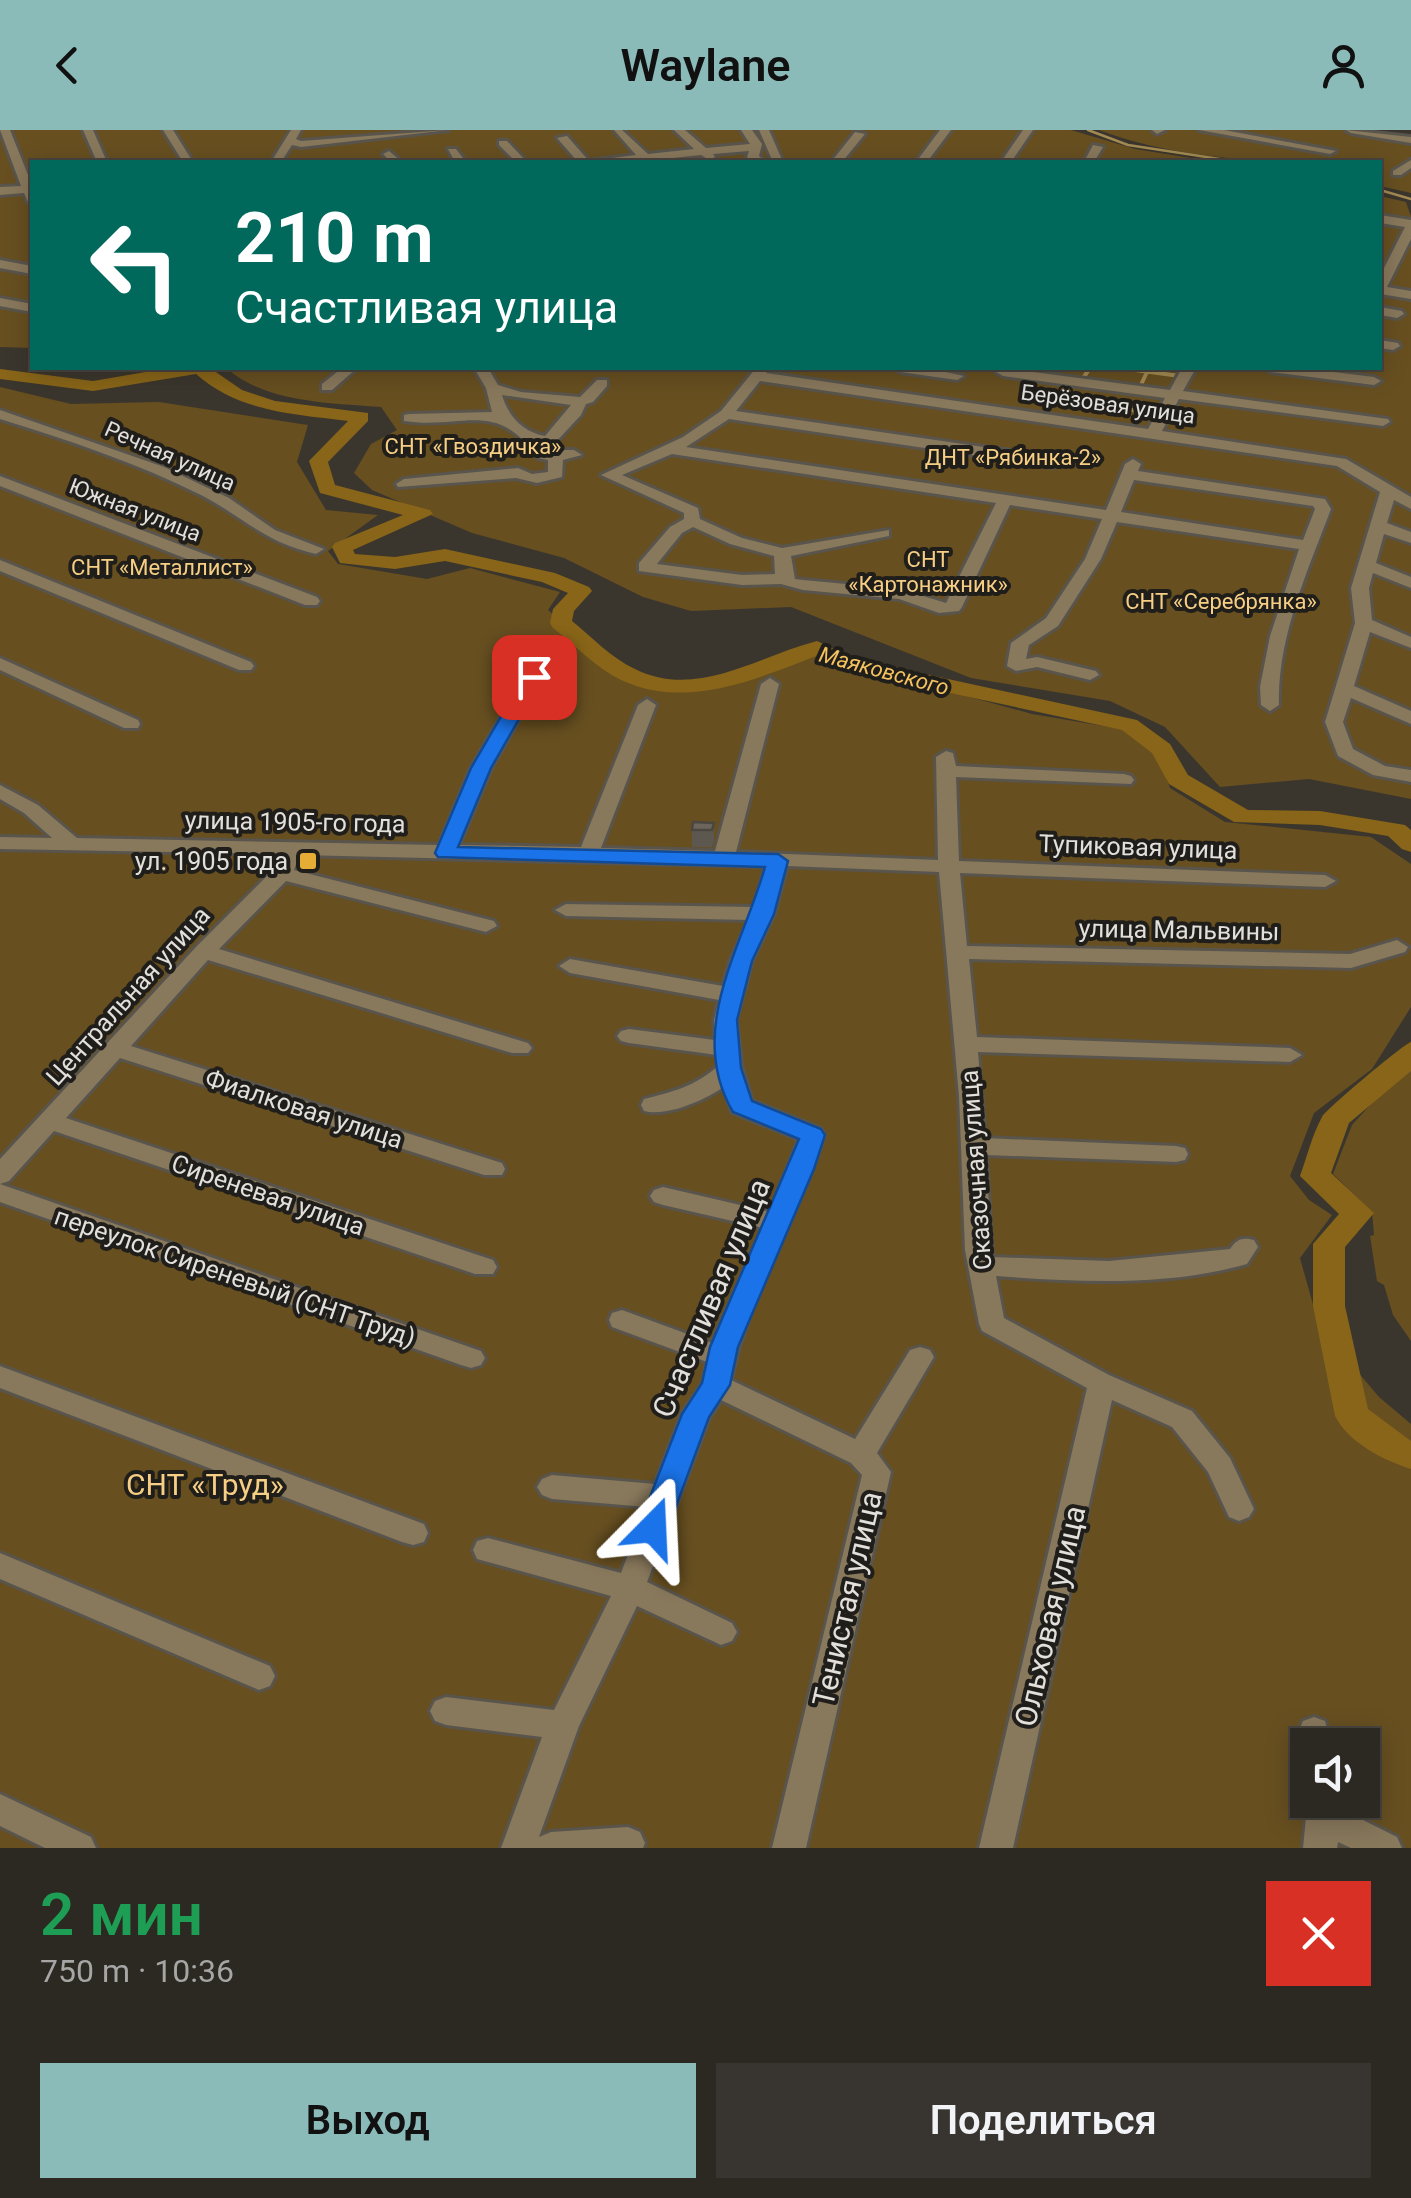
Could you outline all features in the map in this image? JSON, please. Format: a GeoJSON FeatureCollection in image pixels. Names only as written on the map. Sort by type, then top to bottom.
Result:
{"type":"FeatureCollection","features":[{"type":"Feature","properties":{"kind":"street"},"geometry":{"type":"LineString","coordinates":[[5,130],[30,192]]}},
{"type":"Feature","properties":{"kind":"street"},"geometry":{"type":"LineString","coordinates":[[88,130],[101,160]]}},
{"type":"Feature","properties":{"kind":"street"},"geometry":{"type":"LineString","coordinates":[[168,130],[187,160]]}},
{"type":"Feature","properties":{"kind":"street"},"geometry":{"type":"LineString","coordinates":[[277,160],[293,136],[301,144],[443,130]]}},
{"type":"Feature","properties":{"kind":"street"},"geometry":{"type":"LineString","coordinates":[[679,130],[713,160]]}},
{"type":"Feature","properties":{"kind":"street"},"geometry":{"type":"LineString","coordinates":[[746,130],[757,160]]}},
{"type":"Feature","properties":{"kind":"street"},"geometry":{"type":"LineString","coordinates":[[764,130],[777,160]]}},
{"type":"Feature","properties":{"kind":"street"},"geometry":{"type":"LineString","coordinates":[[922,160],[946,130]]}},
{"type":"Feature","properties":{"kind":"street"},"geometry":{"type":"LineString","coordinates":[[1007,160],[1028,130]]}},
{"type":"Feature","properties":{"kind":"street"},"geometry":{"type":"LineString","coordinates":[[1204,130],[1328,152],[1355,131],[1411,140]]}},
{"type":"Feature","properties":{"kind":"street"},"geometry":{"type":"LineString","coordinates":[[618,132],[647,160],[754,147]]}},
{"type":"Feature","properties":{"kind":"street"},"geometry":{"type":"LineString","coordinates":[[838,160],[860,134]]}},
{"type":"Feature","properties":{"kind":"street"},"geometry":{"type":"LineString","coordinates":[[563,138],[582,160]]}},
{"type":"Feature","properties":{"kind":"street"},"geometry":{"type":"LineString","coordinates":[[503,143],[520,160]]}},
{"type":"Feature","properties":{"kind":"street"},"geometry":{"type":"LineString","coordinates":[[1090,160],[1097,148]]}},
{"type":"Feature","properties":{"kind":"street"},"geometry":{"type":"LineString","coordinates":[[452,151],[459,160]]}},
{"type":"Feature","properties":{"kind":"street"},"geometry":{"type":"LineString","coordinates":[[1397,173],[1411,163]]}},
{"type":"Feature","properties":{"kind":"street"},"geometry":{"type":"LineString","coordinates":[[0,192],[30,194]]}},
{"type":"Feature","properties":{"kind":"street"},"geometry":{"type":"LineString","coordinates":[[1382,220],[1411,225],[1402,247],[1384,272]]}},
{"type":"Feature","properties":{"kind":"street"},"geometry":{"type":"LineString","coordinates":[[1382,244],[1402,247]]}},
{"type":"Feature","properties":{"kind":"street"},"geometry":{"type":"LineString","coordinates":[[0,264],[30,270]]}},
{"type":"Feature","properties":{"kind":"street"},"geometry":{"type":"LineString","coordinates":[[1382,290],[1411,294]]}},
{"type":"Feature","properties":{"kind":"street"},"geometry":{"type":"LineString","coordinates":[[0,302],[30,308]]}},
{"type":"Feature","properties":{"kind":"street"},"geometry":{"type":"LineString","coordinates":[[1382,312],[1397,314]]}},
{"type":"Feature","properties":{"kind":"street"},"geometry":{"type":"LineString","coordinates":[[327,387],[348,370]]}},
{"type":"Feature","properties":{"kind":"street"},"geometry":{"type":"LineString","coordinates":[[482,370],[493,388],[501,416]]}},
{"type":"Feature","properties":{"kind":"street"},"geometry":{"type":"LineString","coordinates":[[914,370],[957,376]]}},
{"type":"Feature","properties":{"kind":"street"},"geometry":{"type":"LineString","coordinates":[[1153,433],[1188,370]]}},
{"type":"Feature","properties":{"kind":"street"},"geometry":{"type":"LineString","coordinates":[[1287,370],[1374,381]]}},
{"type":"Feature","properties":{"kind":"street"},"geometry":{"type":"LineString","coordinates":[[692,522],[692,511],[609,475],[672,449],[726,414],[758,372]]}},
{"type":"Feature","properties":{"kind":"street","name":"Берёзовая улица"},"geometry":{"type":"LineString","coordinates":[[758,372],[1341,462],[1411,504]]}},
{"type":"Feature","properties":{"kind":"street"},"geometry":{"type":"LineString","coordinates":[[1003,372],[1384,422]]}},
{"type":"Feature","properties":{"kind":"street"},"geometry":{"type":"LineString","coordinates":[[493,388],[520,396],[580,401],[588,399],[602,383]]}},
{"type":"Feature","properties":{"kind":"street"},"geometry":{"type":"LineString","coordinates":[[532,438],[549,441],[576,412],[580,401]]}},
{"type":"Feature","properties":{"kind":"street","name":"Речная улица"},"geometry":{"type":"LineString","coordinates":[[0,414],[82,441],[210,494],[255,527],[290,545],[316,549]]}},
{"type":"Feature","properties":{"kind":"street"},"geometry":{"type":"LineString","coordinates":[[726,414],[1053,462]]}},
{"type":"Feature","properties":{"kind":"street"},"geometry":{"type":"LineString","coordinates":[[408,418],[501,416],[532,438],[543,455],[574,455]]}},
{"type":"Feature","properties":{"kind":"street"},"geometry":{"type":"LineString","coordinates":[[672,449],[1309,546]]}},
{"type":"Feature","properties":{"kind":"street"},"geometry":{"type":"LineString","coordinates":[[404,484],[518,473],[544,479],[556,474],[554,455]]}},
{"type":"Feature","properties":{"kind":"street"},"geometry":{"type":"LineString","coordinates":[[1090,675],[1037,662],[1016,666],[1020,643],[1052,622],[1094,559],[1133,467],[1319,502],[1323,509],[1267,686],[1270,705]]}},
{"type":"Feature","properties":{"kind":"street","name":"Южная улица"},"geometry":{"type":"LineString","coordinates":[[0,482],[311,601]]}},
{"type":"Feature","properties":{"kind":"street"},"geometry":{"type":"LineString","coordinates":[[1389,490],[1360,588],[1364,623],[1334,722],[1345,752],[1380,771],[1411,776]]}},
{"type":"Feature","properties":{"kind":"street"},"geometry":{"type":"LineString","coordinates":[[882,533],[782,552],[736,541],[692,522],[676,530],[645,568],[742,580],[787,579],[810,587],[907,595],[940,610],[952,607],[1005,500]]}},
{"type":"Feature","properties":{"kind":"street"},"geometry":{"type":"LineString","coordinates":[[1379,526],[1411,538]]}},
{"type":"Feature","properties":{"kind":"street"},"geometry":{"type":"LineString","coordinates":[[782,552],[787,579]]}},
{"type":"Feature","properties":{"kind":"street"},"geometry":{"type":"LineString","coordinates":[[0,565],[245,666]]}},
{"type":"Feature","properties":{"kind":"street"},"geometry":{"type":"LineString","coordinates":[[1367,565],[1411,583]]}},
{"type":"Feature","properties":{"kind":"street"},"geometry":{"type":"LineString","coordinates":[[1364,623],[1411,642]]}},
{"type":"Feature","properties":{"kind":"street"},"geometry":{"type":"LineString","coordinates":[[446,853],[481,768],[551,648]]}},
{"type":"Feature","properties":{"kind":"street"},"geometry":{"type":"LineString","coordinates":[[0,663],[132,724]]}},
{"type":"Feature","properties":{"kind":"street"},"geometry":{"type":"LineString","coordinates":[[724,858],[770,684]]}},
{"type":"Feature","properties":{"kind":"street"},"geometry":{"type":"LineString","coordinates":[[1343,688],[1411,718]]}},
{"type":"Feature","properties":{"kind":"street"},"geometry":{"type":"LineString","coordinates":[[588,855],[646,705]]}},
{"type":"Feature","properties":{"kind":"street","name":"Сказочная улица"},"geometry":{"type":"LineString","coordinates":[[1124,780],[946,764],[949,868],[975,1146],[980,1266],[992,1324],[1102,1383],[1182,1419],[1220,1466],[1239,1509]]}},
{"type":"Feature","properties":{"kind":"street"},"geometry":{"type":"LineString","coordinates":[[0,790],[70,843]]}},
{"type":"Feature","properties":{"kind":"street","name":"улица 1905-го года"},"geometry":{"type":"LineString","coordinates":[[0,843],[70,843],[286,862],[446,853],[724,858],[949,868]]}},
{"type":"Feature","properties":{"kind":"street","name":"Счастливая улица"},"geometry":{"type":"LineString","coordinates":[[518,1848],[563,1725],[630,1588],[696,1414],[719,1371],[812,1135],[741,1106],[729,1058],[725,1020],[741,961],[763,914],[778,861]]}},
{"type":"Feature","properties":{"kind":"street"},"geometry":{"type":"LineString","coordinates":[[286,862],[486,926]]}},
{"type":"Feature","properties":{"kind":"street","name":"Центральная улица"},"geometry":{"type":"LineString","coordinates":[[0,1175],[286,862]]}},
{"type":"Feature","properties":{"kind":"street","name":"Тупиковая улица"},"geometry":{"type":"LineString","coordinates":[[949,868],[1325,880]]}},
{"type":"Feature","properties":{"kind":"street"},"geometry":{"type":"LineString","coordinates":[[566,910],[763,914]]}},
{"type":"Feature","properties":{"kind":"street","name":"улица Мальвины"},"geometry":{"type":"LineString","coordinates":[[957,952],[1351,960],[1397,947]]}},
{"type":"Feature","properties":{"kind":"street"},"geometry":{"type":"LineString","coordinates":[[204,952],[520,1048]]}},
{"type":"Feature","properties":{"kind":"street"},"geometry":{"type":"LineString","coordinates":[[570,966],[732,994]]}},
{"type":"Feature","properties":{"kind":"street"},"geometry":{"type":"LineString","coordinates":[[630,1036],[729,1058],[717,1082],[695,1096],[652,1105]]}},
{"type":"Feature","properties":{"kind":"street"},"geometry":{"type":"LineString","coordinates":[[967,1044],[1290,1055]]}},
{"type":"Feature","properties":{"kind":"street","name":"Фиалковая улица"},"geometry":{"type":"LineString","coordinates":[[115,1049],[494,1169]]}},
{"type":"Feature","properties":{"kind":"street","name":"Сиреневая улица"},"geometry":{"type":"LineString","coordinates":[[52,1122],[484,1268]]}},
{"type":"Feature","properties":{"kind":"street"},"geometry":{"type":"LineString","coordinates":[[975,1146],[1176,1154]]}},
{"type":"Feature","properties":{"kind":"street","name":"переулок Сиреневый (СНТ Труд)"},"geometry":{"type":"LineString","coordinates":[[0,1193],[471,1358]]}},
{"type":"Feature","properties":{"kind":"street"},"geometry":{"type":"LineString","coordinates":[[663,1196],[779,1223]]}},
{"type":"Feature","properties":{"kind":"street"},"geometry":{"type":"LineString","coordinates":[[980,1266],[1078,1273],[1175,1270],[1238,1257],[1245,1247]]}},
{"type":"Feature","properties":{"kind":"street","name":"Тенистая улица"},"geometry":{"type":"LineString","coordinates":[[622,1320],[719,1371],[861,1455],[876,1472],[789,1848]]}},
{"type":"Feature","properties":{"kind":"street"},"geometry":{"type":"LineString","coordinates":[[861,1455],[920,1357]]}},
{"type":"Feature","properties":{"kind":"street"},"geometry":{"type":"LineString","coordinates":[[0,1377],[413,1533]]}},
{"type":"Feature","properties":{"kind":"street","name":"Ольховая улица"},"geometry":{"type":"LineString","coordinates":[[996,1848],[1102,1383]]}},
{"type":"Feature","properties":{"kind":"street"},"geometry":{"type":"LineString","coordinates":[[552,1487],[664,1497]]}},
{"type":"Feature","properties":{"kind":"street"},"geometry":{"type":"LineString","coordinates":[[488,1550],[630,1588],[720,1632]]}},
{"type":"Feature","properties":{"kind":"street"},"geometry":{"type":"LineString","coordinates":[[0,1566],[259,1676]]}},
{"type":"Feature","properties":{"kind":"street"},"geometry":{"type":"LineString","coordinates":[[446,1712],[563,1725]]}},
{"type":"Feature","properties":{"kind":"street"},"geometry":{"type":"LineString","coordinates":[[0,1809],[79,1848]]}},
{"type":"Feature","properties":{"kind":"street"},"geometry":{"type":"LineString","coordinates":[[1323,1822],[1385,1848]]}},
{"type":"Feature","properties":{"kind":"street"},"geometry":{"type":"LineString","coordinates":[[551,1848],[628,1843]]}},
{"type":"Feature","properties":{"kind":"green space"},"geometry":{"type":"Polygon","coordinates":[[[0,130],[1071,130],[1135,149],[1204,160],[30,160],[30,348],[0,347],[0,130]]]}},
{"type":"Feature","properties":{"kind":"green space"},"geometry":{"type":"Polygon","coordinates":[[[1099,130],[1351,130],[1411,140],[1411,193],[1382,186],[1382,160],[1238,159],[1133,141],[1099,130]]]}},
{"type":"Feature","properties":{"kind":"green space"},"geometry":{"type":"Polygon","coordinates":[[[1382,196],[1406,202],[1411,217],[1411,799],[1309,779],[1220,787],[1165,727],[1110,701],[971,678],[791,607],[691,611],[643,597],[564,558],[472,533],[372,490],[354,473],[371,444],[397,430],[381,407],[299,399],[242,380],[229,370],[1382,370],[1382,196]]]}},
{"type":"Feature","properties":{"kind":"green space"},"geometry":{"type":"Polygon","coordinates":[[[0,387],[71,404],[159,402],[308,425],[297,462],[326,510],[378,515],[328,551],[338,564],[427,579],[470,568],[560,592],[548,610],[610,664],[634,678],[690,688],[817,648],[851,664],[1032,714],[1127,730],[1159,757],[1170,788],[1225,822],[1371,837],[1411,864],[1411,1007],[1372,1069],[1314,1113],[1290,1176],[1309,1200],[1332,1215],[1300,1258],[1319,1326],[1379,1397],[1411,1424],[1411,1848],[0,1848],[0,387]]]}},
{"type":"Feature","properties":{"kind":"green space"},"geometry":{"type":"Polygon","coordinates":[[[1411,1060],[1411,1341],[1393,1315],[1384,1285],[1377,1281],[1370,1236],[1374,1235],[1372,1212],[1333,1174],[1352,1125],[1411,1060]]]}},
{"type":"Feature","properties":{"kind":"building"},"geometry":{"type":"Polygon","coordinates":[[[693,822],[714,823],[712,830],[692,830],[693,822]]]}},
{"type":"Feature","properties":{"kind":"waterway"},"geometry":{"type":"LineString","coordinates":[[1088,130],[1128,145],[1226,160]]}},
{"type":"Feature","properties":{"kind":"waterway"},"geometry":{"type":"LineString","coordinates":[[1382,191],[1411,199]]}},
{"type":"Feature","properties":{"kind":"waterway","name":"Маяковского"},"geometry":{"type":"LineString","coordinates":[[0,374],[93,386],[186,370]]}},
{"type":"Feature","properties":{"kind":"waterway","name":"Маяковского"},"geometry":{"type":"LineString","coordinates":[[202,370],[235,394],[255,402],[362,417],[318,461],[327,489],[423,514],[342,547],[347,559],[395,563],[445,555],[548,577],[582,591],[564,609],[561,623],[629,675],[652,683],[700,685],[748,674],[817,648],[848,664],[972,694],[1129,725],[1162,749],[1178,779],[1243,817],[1320,818],[1396,830],[1411,844]]}},
{"type":"Feature","properties":{"kind":"waterway"},"geometry":{"type":"LineString","coordinates":[[1081,381],[1089,370]]}},
{"type":"Feature","properties":{"kind":"waterway"},"geometry":{"type":"LineString","coordinates":[[1135,370],[1180,376]]}},
{"type":"Feature","properties":{"kind":"waterway"},"geometry":{"type":"LineString","coordinates":[[1139,389],[1147,372]]}},
{"type":"Feature","properties":{"kind":"waterway"},"geometry":{"type":"LineString","coordinates":[[1125,409],[1160,414]]}},
{"type":"Feature","properties":{"kind":"waterway","name":"Маяковского"},"geometry":{"type":"LineString","coordinates":[[1411,1051],[1399,1067],[1336,1118],[1315,1176],[1358,1213],[1329,1244],[1329,1306],[1352,1416],[1395,1450],[1411,1455]]}},
{"type":"Feature","properties":{"kind":"place","name":"ул. 1905 года"},"geometry":{"type":"Point","coordinates":[308,861]}},
{"type":"Feature","properties":{"kind":"route"},"geometry":{"type":"LineString","coordinates":[[534,677],[481,768],[446,853],[778,861],[763,914],[741,961],[725,1020],[730,1068],[741,1106],[812,1135],[802,1169],[724,1347],[716,1385],[696,1414],[653,1528]]}},
{"type":"Feature","properties":{"kind":"park label","name":"СНТ «Гвоздичка»"},"geometry":{"type":"Point","coordinates":[473,446]}},
{"type":"Feature","properties":{"kind":"park label","name":"ДНТ «Рябинка-2»"},"geometry":{"type":"Point","coordinates":[1013,457]}},
{"type":"Feature","properties":{"kind":"park label","name":"СНТ «Металлист»"},"geometry":{"type":"Point","coordinates":[162,567]}},
{"type":"Feature","properties":{"kind":"park label","name":"СНТ «Картонажник»"},"geometry":{"type":"Point","coordinates":[928,572]}},
{"type":"Feature","properties":{"kind":"park label","name":"СНТ «Серебрянка»"},"geometry":{"type":"Point","coordinates":[1221,601]}},
{"type":"Feature","properties":{"kind":"park label","name":"СНТ «Труд»"},"geometry":{"type":"Point","coordinates":[205,1484]}}]}
